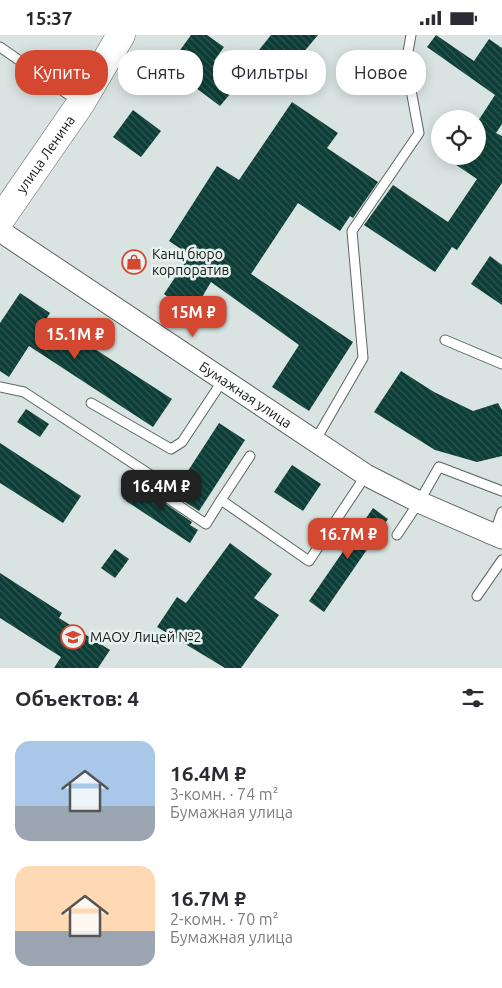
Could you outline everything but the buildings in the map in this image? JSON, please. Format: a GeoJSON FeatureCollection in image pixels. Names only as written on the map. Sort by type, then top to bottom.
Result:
{"type":"FeatureCollection","features":[{"type":"Feature","properties":{"kind":"main road","name":"улица Ленина"},"geometry":{"type":"LineString","coordinates":[[0,220],[81,103],[121,35]]}},
{"type":"Feature","properties":{"kind":"street","name":"Бумажная улица"},"geometry":{"type":"LineString","coordinates":[[0,231],[366,475],[419,502],[498,536]]}},
{"type":"Feature","properties":{"kind":"lane"},"geometry":{"type":"LineString","coordinates":[[315,441],[363,358],[352,231],[419,133],[406,63],[411,35]]}},
{"type":"Feature","properties":{"kind":"lane"},"geometry":{"type":"LineString","coordinates":[[0,47],[81,103]]}},
{"type":"Feature","properties":{"kind":"lane"},"geometry":{"type":"LineString","coordinates":[[445,340],[502,364]]}},
{"type":"Feature","properties":{"kind":"lane"},"geometry":{"type":"LineString","coordinates":[[91,403],[171,449],[182,442],[223,380]]}},
{"type":"Feature","properties":{"kind":"lane"},"geometry":{"type":"LineString","coordinates":[[0,387],[24,391],[169,487],[163,495],[206,524],[250,456]]}},
{"type":"Feature","properties":{"kind":"lane"},"geometry":{"type":"LineString","coordinates":[[397,535],[439,467],[502,491]]}},
{"type":"Feature","properties":{"kind":"lane"},"geometry":{"type":"LineString","coordinates":[[222,500],[309,561],[366,475]]}},
{"type":"Feature","properties":{"kind":"lane"},"geometry":{"type":"LineString","coordinates":[[498,536],[502,512]]}},
{"type":"Feature","properties":{"kind":"lane"},"geometry":{"type":"LineString","coordinates":[[477,595],[502,560]]}},
{"type":"Feature","properties":{"kind":"place","name":"Канц бюро корпоратив"},"geometry":{"type":"Point","coordinates":[134,262]}},
{"type":"Feature","properties":{"kind":"place","name":"МАОУ Лицей №2"},"geometry":{"type":"Point","coordinates":[73,637]}}]}
